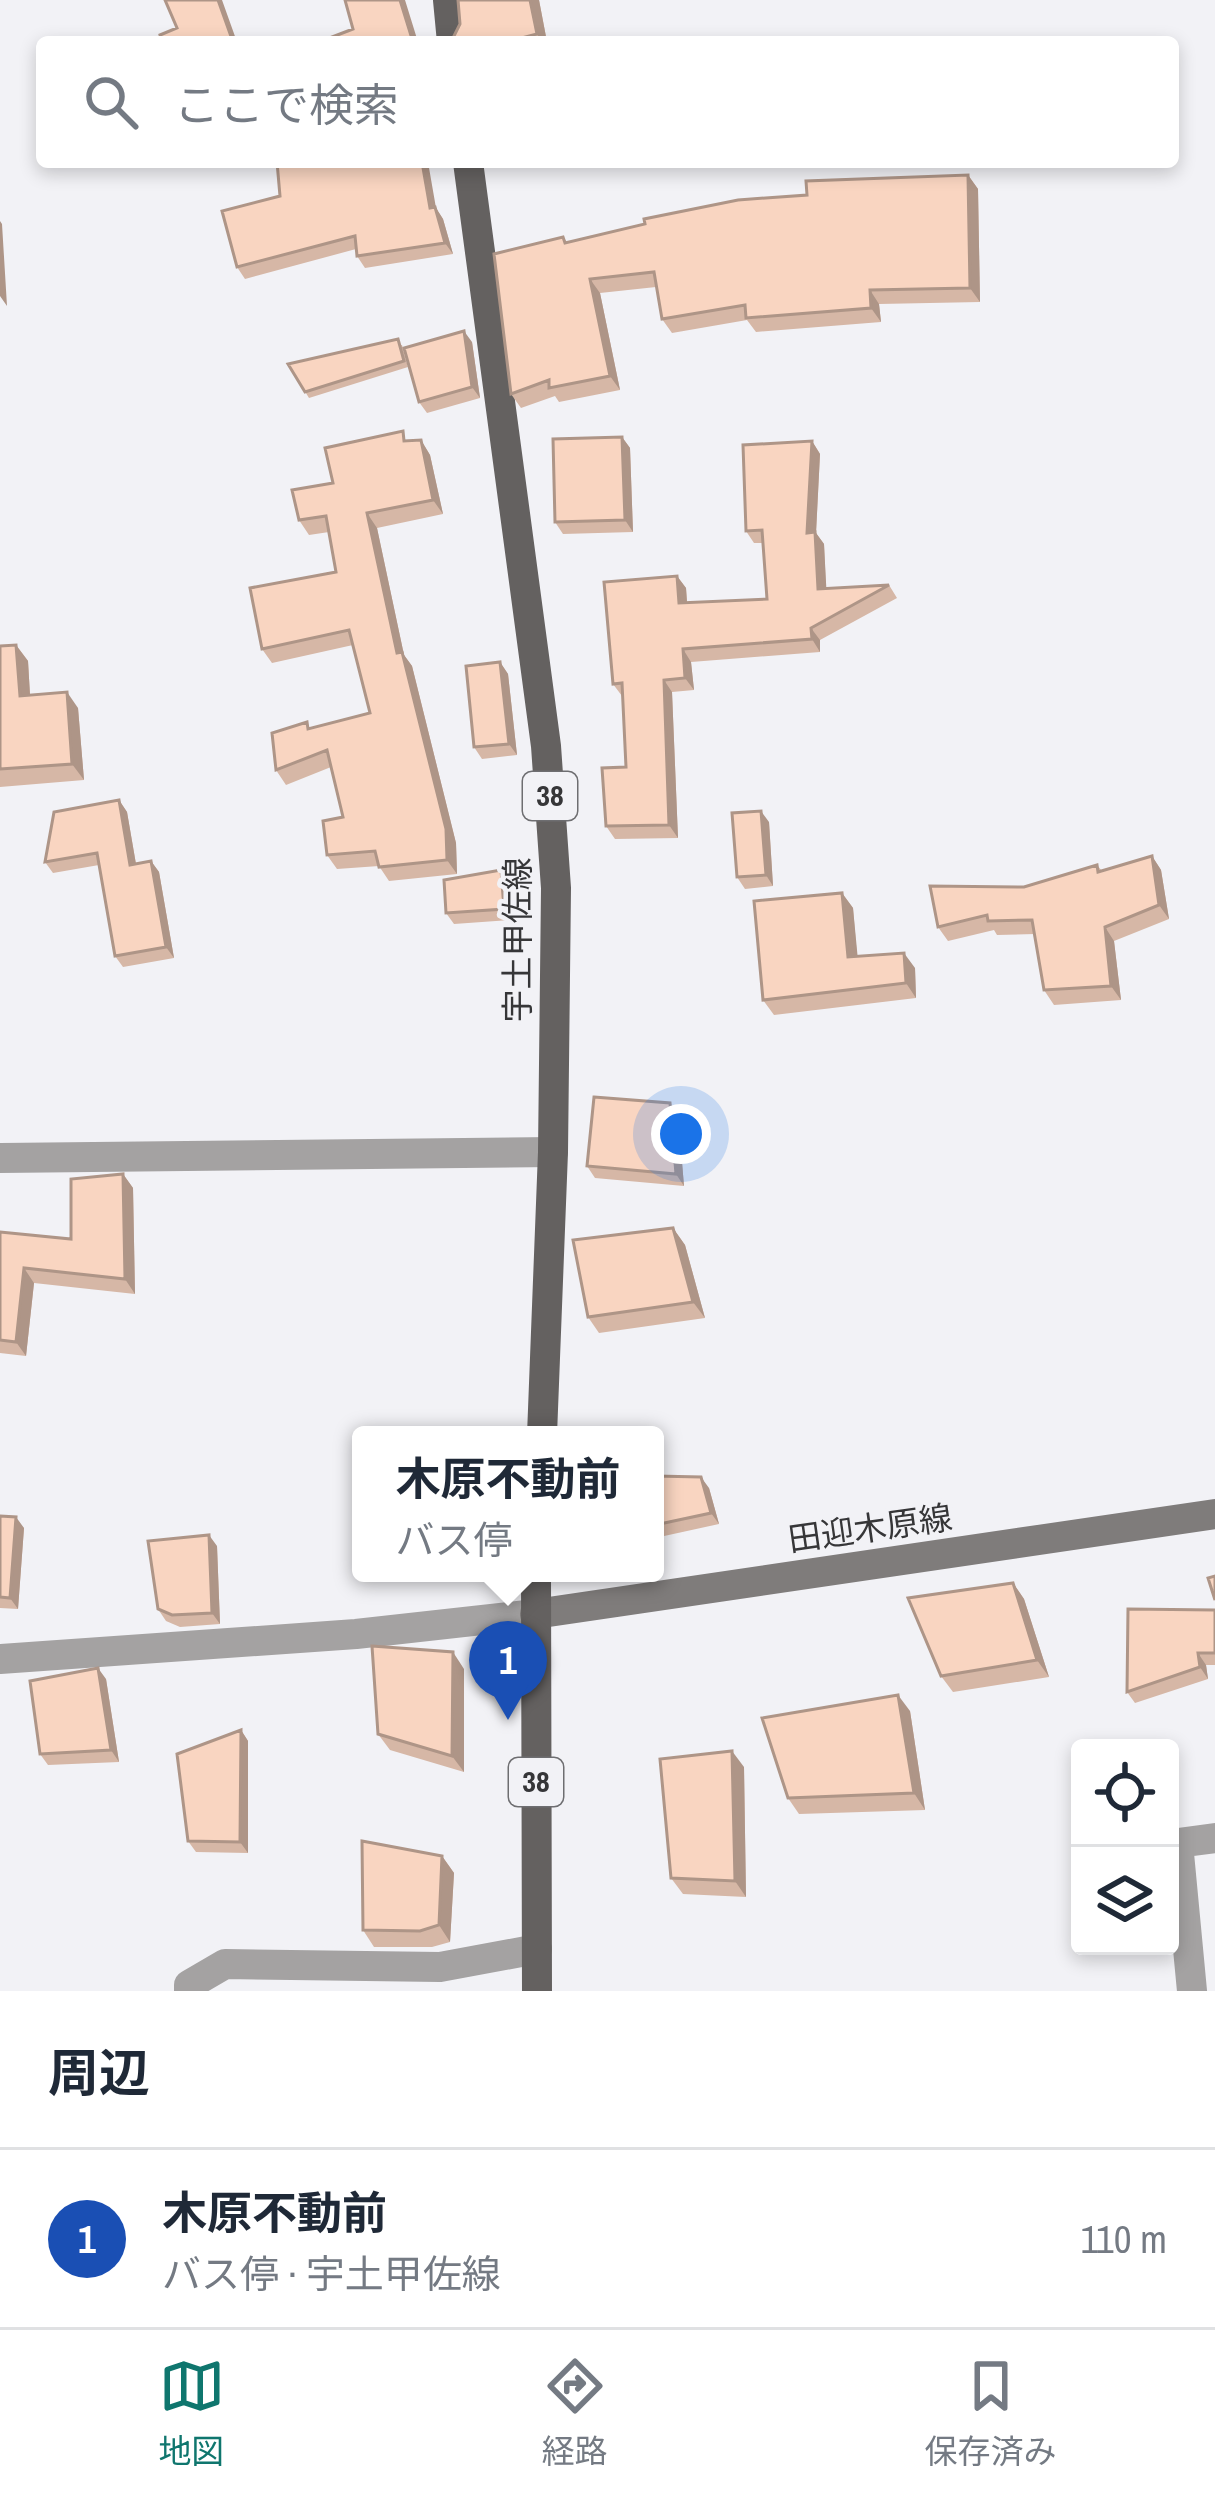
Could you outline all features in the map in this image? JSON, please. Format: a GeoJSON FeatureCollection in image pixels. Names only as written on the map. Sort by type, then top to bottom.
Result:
{"type":"FeatureCollection","features":[{"type":"Feature","properties":{"kind":"main road"},"geometry":{"type":"LineString","coordinates":[[448,0],[451,36]]}},
{"type":"Feature","properties":{"kind":"main road","name":"宇土甲佐線"},"geometry":{"type":"LineString","coordinates":[[469,168],[546,746],[556,888],[553,1152],[542,1426]]}},
{"type":"Feature","properties":{"kind":"main road","name":"田迎木原線"},"geometry":{"type":"LineString","coordinates":[[535,1614],[1215,1514]]}},
{"type":"Feature","properties":{"kind":"main road","name":"38"},"geometry":{"type":"LineString","coordinates":[[536,1582],[537,1991]]}},
{"type":"Feature","properties":{"kind":"street"},"geometry":{"type":"LineString","coordinates":[[0,1159],[553,1152]]}},
{"type":"Feature","properties":{"kind":"street"},"geometry":{"type":"LineString","coordinates":[[0,1659],[356,1634],[535,1614]]}},
{"type":"Feature","properties":{"kind":"street"},"geometry":{"type":"LineString","coordinates":[[1192,1991],[1178,1843],[1215,1838]]}},
{"type":"Feature","properties":{"kind":"street"},"geometry":{"type":"LineString","coordinates":[[189,1991],[189,1985],[225,1964],[440,1967],[537,1949]]}},
{"type":"Feature","properties":{"kind":"building"},"geometry":{"type":"Polygon","coordinates":[[[165,0],[218,0],[231,36],[160,36],[177,28],[165,0]]]}},
{"type":"Feature","properties":{"kind":"building"},"geometry":{"type":"Polygon","coordinates":[[[345,0],[400,0],[411,36],[335,36],[353,29],[345,0]]]}},
{"type":"Feature","properties":{"kind":"building"},"geometry":{"type":"Polygon","coordinates":[[[458,0],[530,0],[537,34],[454,36],[460,24],[458,0]]]}},
{"type":"Feature","properties":{"kind":"building"},"geometry":{"type":"Polygon","coordinates":[[[278,168],[423,168],[430,208],[435,207],[445,243],[357,256],[355,236],[237,267],[222,211],[280,196],[278,168]]]}},
{"type":"Feature","properties":{"kind":"building"},"geometry":{"type":"Polygon","coordinates":[[[968,175],[970,288],[870,290],[871,308],[746,318],[745,305],[662,319],[654,272],[590,279],[610,376],[549,388],[549,380],[511,394],[494,254],[563,237],[565,243],[645,224],[644,219],[738,200],[807,195],[806,181],[968,175]]]}},
{"type":"Feature","properties":{"kind":"building"},"geometry":{"type":"Polygon","coordinates":[[[464,331],[472,387],[419,402],[404,348],[464,331]]]}},
{"type":"Feature","properties":{"kind":"building"},"geometry":{"type":"Polygon","coordinates":[[[398,339],[404,361],[305,392],[288,364],[398,339]]]}},
{"type":"Feature","properties":{"kind":"building"},"geometry":{"type":"Polygon","coordinates":[[[403,431],[404,441],[421,440],[433,500],[367,513],[397,653],[402,652],[446,829],[447,860],[379,867],[375,851],[327,855],[323,821],[343,817],[327,750],[276,770],[272,733],[307,722],[308,729],[370,713],[349,630],[262,649],[250,588],[336,572],[326,516],[299,520],[292,490],[333,483],[325,448],[403,431]]]}},
{"type":"Feature","properties":{"kind":"building"},"geometry":{"type":"Polygon","coordinates":[[[622,437],[625,520],[555,522],[553,439],[622,437]]]}},
{"type":"Feature","properties":{"kind":"building"},"geometry":{"type":"Polygon","coordinates":[[[812,441],[807,533],[815,532],[818,589],[889,585],[811,628],[812,639],[683,649],[685,678],[664,680],[669,825],[606,826],[602,768],[626,767],[622,683],[613,684],[604,582],[677,576],[679,603],[767,599],[762,530],[746,531],[743,445],[812,441]]]}},
{"type":"Feature","properties":{"kind":"building"},"geometry":{"type":"Polygon","coordinates":[[[16,645],[20,696],[67,692],[72,764],[0,769],[0,646],[16,645]]]}},
{"type":"Feature","properties":{"kind":"building"},"geometry":{"type":"Polygon","coordinates":[[[500,662],[509,744],[474,747],[466,666],[500,662]]]}},
{"type":"Feature","properties":{"kind":"building"},"geometry":{"type":"Polygon","coordinates":[[[119,800],[130,865],[151,861],[166,947],[115,956],[97,853],[45,862],[54,812],[119,800]]]}},
{"type":"Feature","properties":{"kind":"building"},"geometry":{"type":"Polygon","coordinates":[[[761,811],[766,875],[737,877],[732,813],[761,811]]]}},
{"type":"Feature","properties":{"kind":"building"},"geometry":{"type":"Polygon","coordinates":[[[1152,856],[1159,905],[1105,927],[1111,986],[1044,990],[1032,920],[988,921],[987,915],[938,927],[930,886],[1024,887],[1097,865],[1098,872],[1152,856]]]}},
{"type":"Feature","properties":{"kind":"building"},"geometry":{"type":"Polygon","coordinates":[[[501,870],[504,909],[446,913],[444,880],[501,870]]]}},
{"type":"Feature","properties":{"kind":"building"},"geometry":{"type":"Polygon","coordinates":[[[842,893],[848,957],[904,953],[906,983],[763,1000],[754,901],[842,893]]]}},
{"type":"Feature","properties":{"kind":"building"},"geometry":{"type":"Polygon","coordinates":[[[594,1097],[670,1103],[676,1174],[587,1166],[594,1097]]]}},
{"type":"Feature","properties":{"kind":"building"},"geometry":{"type":"Polygon","coordinates":[[[123,1174],[125,1279],[24,1268],[16,1342],[0,1340],[0,1232],[71,1239],[71,1179],[123,1174]]]}},
{"type":"Feature","properties":{"kind":"building"},"geometry":{"type":"Polygon","coordinates":[[[673,1228],[693,1302],[588,1317],[573,1240],[673,1228]]]}},
{"type":"Feature","properties":{"kind":"building"},"geometry":{"type":"Polygon","coordinates":[[[664,1476],[701,1477],[711,1513],[664,1523],[664,1476]]]}},
{"type":"Feature","properties":{"kind":"building"},"geometry":{"type":"Polygon","coordinates":[[[0,1516],[16,1517],[10,1598],[0,1597],[0,1516]]]}},
{"type":"Feature","properties":{"kind":"building"},"geometry":{"type":"Polygon","coordinates":[[[209,1535],[212,1613],[172,1615],[158,1609],[148,1541],[209,1535]]]}},
{"type":"Feature","properties":{"kind":"building"},"geometry":{"type":"Polygon","coordinates":[[[1013,1583],[1037,1660],[941,1676],[908,1598],[1013,1583]]]}},
{"type":"Feature","properties":{"kind":"building"},"geometry":{"type":"Polygon","coordinates":[[[1128,1609],[1215,1610],[1215,1653],[1198,1653],[1200,1667],[1127,1692],[1128,1609]]]}},
{"type":"Feature","properties":{"kind":"building"},"geometry":{"type":"Polygon","coordinates":[[[372,1646],[453,1652],[452,1756],[378,1734],[372,1646]]]}},
{"type":"Feature","properties":{"kind":"building"},"geometry":{"type":"Polygon","coordinates":[[[98,1668],[111,1750],[40,1754],[30,1681],[98,1668]]]}},
{"type":"Feature","properties":{"kind":"building"},"geometry":{"type":"Polygon","coordinates":[[[898,1695],[914,1793],[788,1798],[762,1718],[898,1695]]]}},
{"type":"Feature","properties":{"kind":"building"},"geometry":{"type":"Polygon","coordinates":[[[241,1730],[240,1842],[188,1841],[177,1754],[241,1730]]]}},
{"type":"Feature","properties":{"kind":"building"},"geometry":{"type":"Polygon","coordinates":[[[732,1751],[735,1881],[671,1878],[660,1759],[732,1751]]]}},
{"type":"Feature","properties":{"kind":"building"},"geometry":{"type":"Polygon","coordinates":[[[362,1841],[442,1856],[439,1925],[420,1931],[363,1930],[362,1841]]]}},
{"type":"Feature","properties":{"kind":"place","name":"木原不動前"},"geometry":{"type":"Point","coordinates":[508,1720]}}]}
